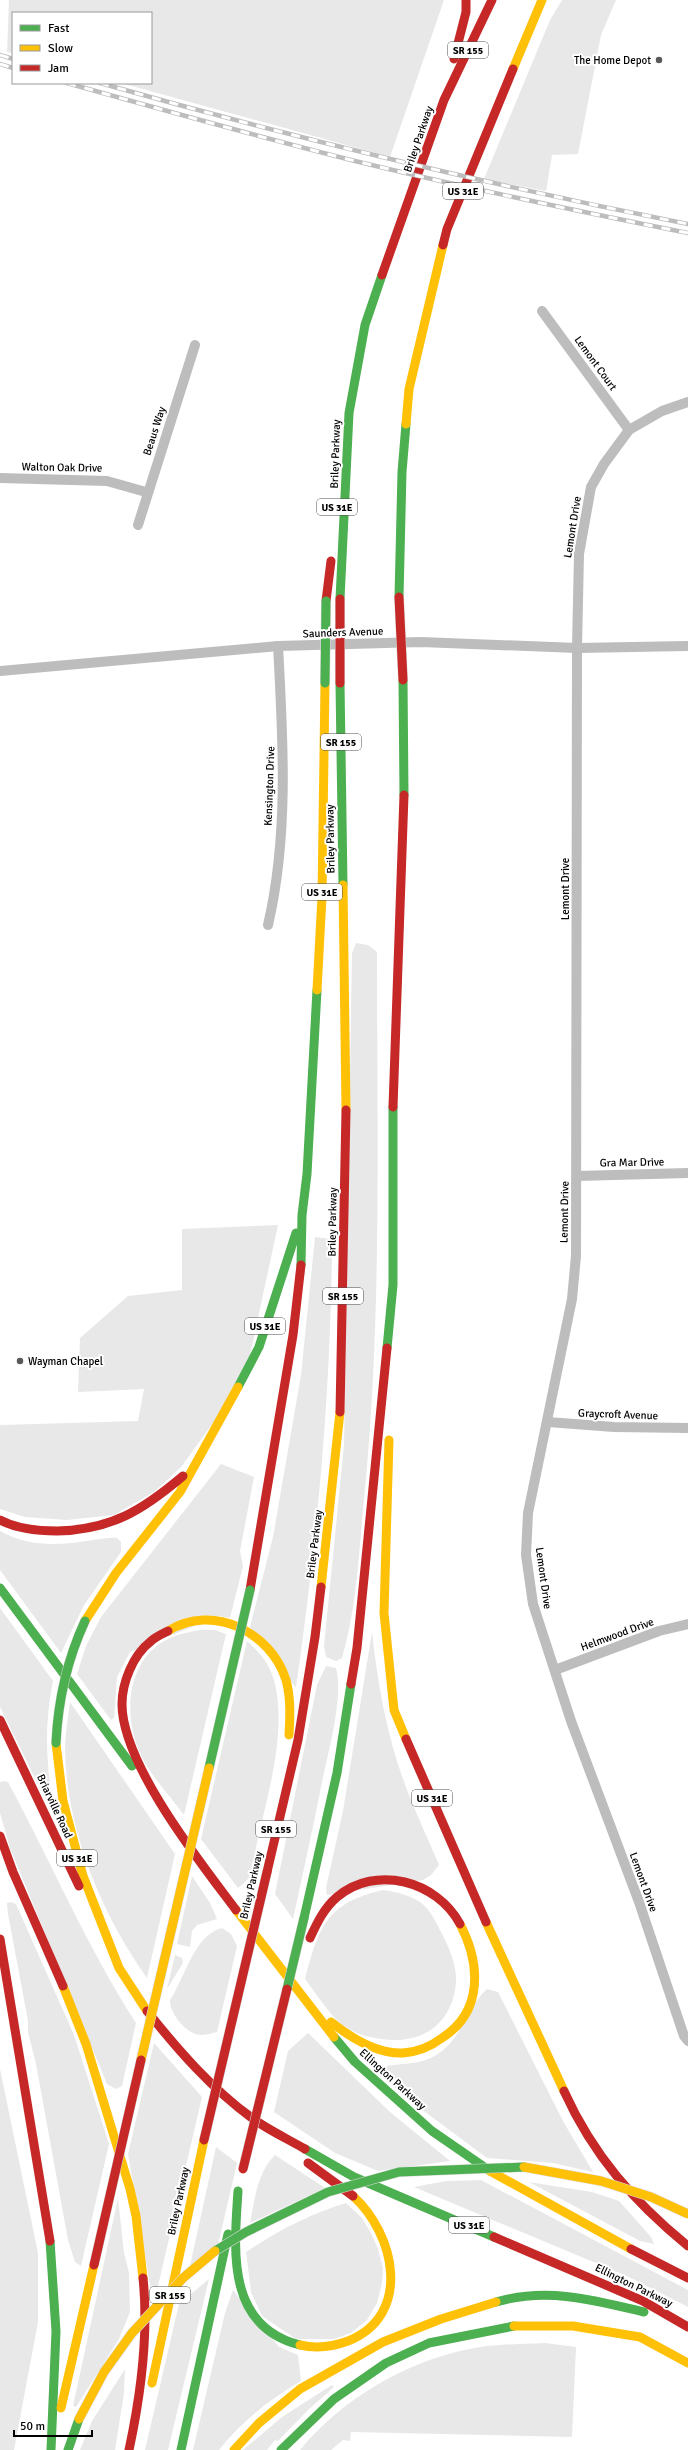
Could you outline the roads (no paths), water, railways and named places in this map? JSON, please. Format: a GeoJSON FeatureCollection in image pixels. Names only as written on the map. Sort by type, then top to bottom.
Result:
{"type":"FeatureCollection","features":[{"type":"Feature","properties":{"kind":"main road","name":"US 31E"},"geometry":{"type":"LineString","coordinates":[[444,100],[466,12],[466,0]]}},
{"type":"Feature","properties":{"kind":"main road","name":"Briley Parkway"},"geometry":{"type":"LineString","coordinates":[[137,2450],[204,2140],[267,1872],[285,1786],[298,1740],[315,1638],[340,1417],[346,1134],[340,600],[349,413],[365,325],[444,100],[492,0]]}},
{"type":"Feature","properties":{"kind":"main road","name":"US 31E"},"geometry":{"type":"LineString","coordinates":[[390,1416],[393,1285],[392,1132],[404,831],[403,680],[400,597],[402,472],[409,389],[447,228],[542,0]]}},
{"type":"Feature","properties":{"kind":"main road","name":"US 31E"},"geometry":{"type":"LineString","coordinates":[[119,1968],[83,1876],[63,1801],[56,1743],[58,1703],[62,1683],[76,1639],[85,1621],[116,1573],[168,1510],[197,1463],[259,1347],[302,1215],[307,1174],[322,897],[326,601],[349,413]]}},
{"type":"Feature","properties":{"kind":"main road"},"geometry":{"type":"LineString","coordinates":[[51,2450],[250,1590],[293,1335],[301,1263],[302,1215]]}},
{"type":"Feature","properties":{"kind":"main road"},"geometry":{"type":"LineString","coordinates":[[181,2450],[240,2180],[288,1988],[338,1773],[357,1648],[393,1285]]}},
{"type":"Feature","properties":{"kind":"main road","name":"US 31E"},"geometry":{"type":"LineString","coordinates":[[390,1431],[384,1612],[394,1710],[476,1901],[578,2119],[604,2162],[654,2218],[688,2246]]}},
{"type":"Feature","properties":{"kind":"main road"},"geometry":{"type":"LineString","coordinates":[[0,1520],[31,1530],[67,1532],[108,1526],[149,1505],[197,1463]]}},
{"type":"Feature","properties":{"kind":"main road"},"geometry":{"type":"LineString","coordinates":[[0,1588],[162,1807]]}},
{"type":"Feature","properties":{"kind":"main road"},"geometry":{"type":"LineString","coordinates":[[162,1807],[133,1753],[124,1725],[121,1704],[126,1680],[137,1655],[153,1636],[180,1623],[205,1620],[232,1625],[258,1638],[275,1656],[284,1675],[290,1717],[285,1786]]}},
{"type":"Feature","properties":{"kind":"main road","name":"Briarville Road"},"geometry":{"type":"LineString","coordinates":[[0,1720],[119,1968]]}},
{"type":"Feature","properties":{"kind":"main road","name":"Ellington Parkway"},"geometry":{"type":"LineString","coordinates":[[162,1807],[222,1892],[348,2055],[440,2137],[492,2171],[595,2229],[688,2278]]}},
{"type":"Feature","properties":{"kind":"main road"},"geometry":{"type":"LineString","coordinates":[[0,1836],[13,1872],[29,1904],[75,2014],[130,2190],[136,2216],[144,2292],[144,2346],[140,2403],[129,2450]]}},
{"type":"Feature","properties":{"kind":"main road"},"geometry":{"type":"LineString","coordinates":[[288,1988],[310,1938],[328,1905],[346,1891],[378,1879],[400,1880],[434,1894],[450,1908],[469,1939],[476,1965],[476,1978],[472,2003],[460,2025],[440,2043],[420,2051],[387,2052],[363,2044],[338,2028],[307,2002]]}},
{"type":"Feature","properties":{"kind":"main road"},"geometry":{"type":"LineString","coordinates":[[0,1939],[48,2224],[54,2284],[56,2331],[51,2450]]}},
{"type":"Feature","properties":{"kind":"main road","name":"Ellington Parkway"},"geometry":{"type":"LineString","coordinates":[[119,1968],[141,2004],[169,2040],[207,2079],[252,2118],[354,2177],[643,2301],[688,2327]]}},
{"type":"Feature","properties":{"kind":"main road"},"geometry":{"type":"LineString","coordinates":[[240,2180],[235,2263],[244,2298],[254,2317],[271,2332],[289,2342],[314,2348],[353,2340],[374,2324],[382,2312],[388,2298],[392,2272],[389,2250],[379,2229],[357,2199],[298,2157],[252,2118]]}},
{"type":"Feature","properties":{"kind":"main road"},"geometry":{"type":"LineString","coordinates":[[68,2450],[79,2419],[104,2372],[132,2333],[183,2278],[209,2255],[246,2232],[328,2192],[399,2172],[518,2166],[601,2181],[651,2197],[688,2214]]}},
{"type":"Feature","properties":{"kind":"main road"},"geometry":{"type":"LineString","coordinates":[[234,2450],[259,2423],[300,2389],[383,2342],[441,2319],[517,2296],[575,2296],[627,2306],[688,2327]]}},
{"type":"Feature","properties":{"kind":"main road"},"geometry":{"type":"LineString","coordinates":[[281,2450],[288,2441],[334,2399],[386,2363],[429,2343],[508,2326],[572,2326],[640,2337],[688,2363]]}},
{"type":"Feature","properties":{"kind":"street","name":"Lemont Court"},"geometry":{"type":"LineString","coordinates":[[542,311],[629,430]]}},
{"type":"Feature","properties":{"kind":"street","name":"Beaus Way"},"geometry":{"type":"LineString","coordinates":[[138,525],[146,492],[195,345]]}},
{"type":"Feature","properties":{"kind":"street","name":"Lemont Drive"},"geometry":{"type":"LineString","coordinates":[[688,402],[662,411],[629,430],[604,464],[591,487],[579,554],[576,648],[576,1256],[572,1299],[548,1422],[528,1513],[526,1555],[533,1604],[571,1721],[634,1887],[688,2042]]}},
{"type":"Feature","properties":{"kind":"street","name":"Walton Oak Drive"},"geometry":{"type":"LineString","coordinates":[[0,478],[107,480],[146,492]]}},
{"type":"Feature","properties":{"kind":"street","name":"Saunders Avenue"},"geometry":{"type":"LineString","coordinates":[[0,671],[278,646],[421,642],[576,648],[688,646]]}},
{"type":"Feature","properties":{"kind":"street","name":"Kensington Drive"},"geometry":{"type":"LineString","coordinates":[[268,925],[278,885],[280,846],[283,744],[278,646]]}},
{"type":"Feature","properties":{"kind":"street","name":"Gra Mar Drive"},"geometry":{"type":"LineString","coordinates":[[577,1176],[688,1173]]}},
{"type":"Feature","properties":{"kind":"street","name":"Graycroft Avenue"},"geometry":{"type":"LineString","coordinates":[[548,1422],[614,1427],[688,1428]]}},
{"type":"Feature","properties":{"kind":"street","name":"Helmwood Drive"},"geometry":{"type":"LineString","coordinates":[[555,1670],[659,1631],[688,1624]]}},
{"type":"Feature","properties":{"kind":"railway"},"geometry":{"type":"LineString","coordinates":[[0,55],[12,59]]}},
{"type":"Feature","properties":{"kind":"railway"},"geometry":{"type":"LineString","coordinates":[[0,64],[12,68]]}},
{"type":"Feature","properties":{"kind":"railway"},"geometry":{"type":"LineString","coordinates":[[71,84],[355,161],[438,181],[688,233]]}},
{"type":"Feature","properties":{"kind":"railway"},"geometry":{"type":"LineString","coordinates":[[104,84],[246,123],[392,160],[688,224]]}},
{"type":"Feature","properties":{"kind":"place","name":"The Home Depot"},"geometry":{"type":"Point","coordinates":[659,60]}},
{"type":"Feature","properties":{"kind":"place","name":"Wayman Chapel"},"geometry":{"type":"Point","coordinates":[20,1361]}}]}
